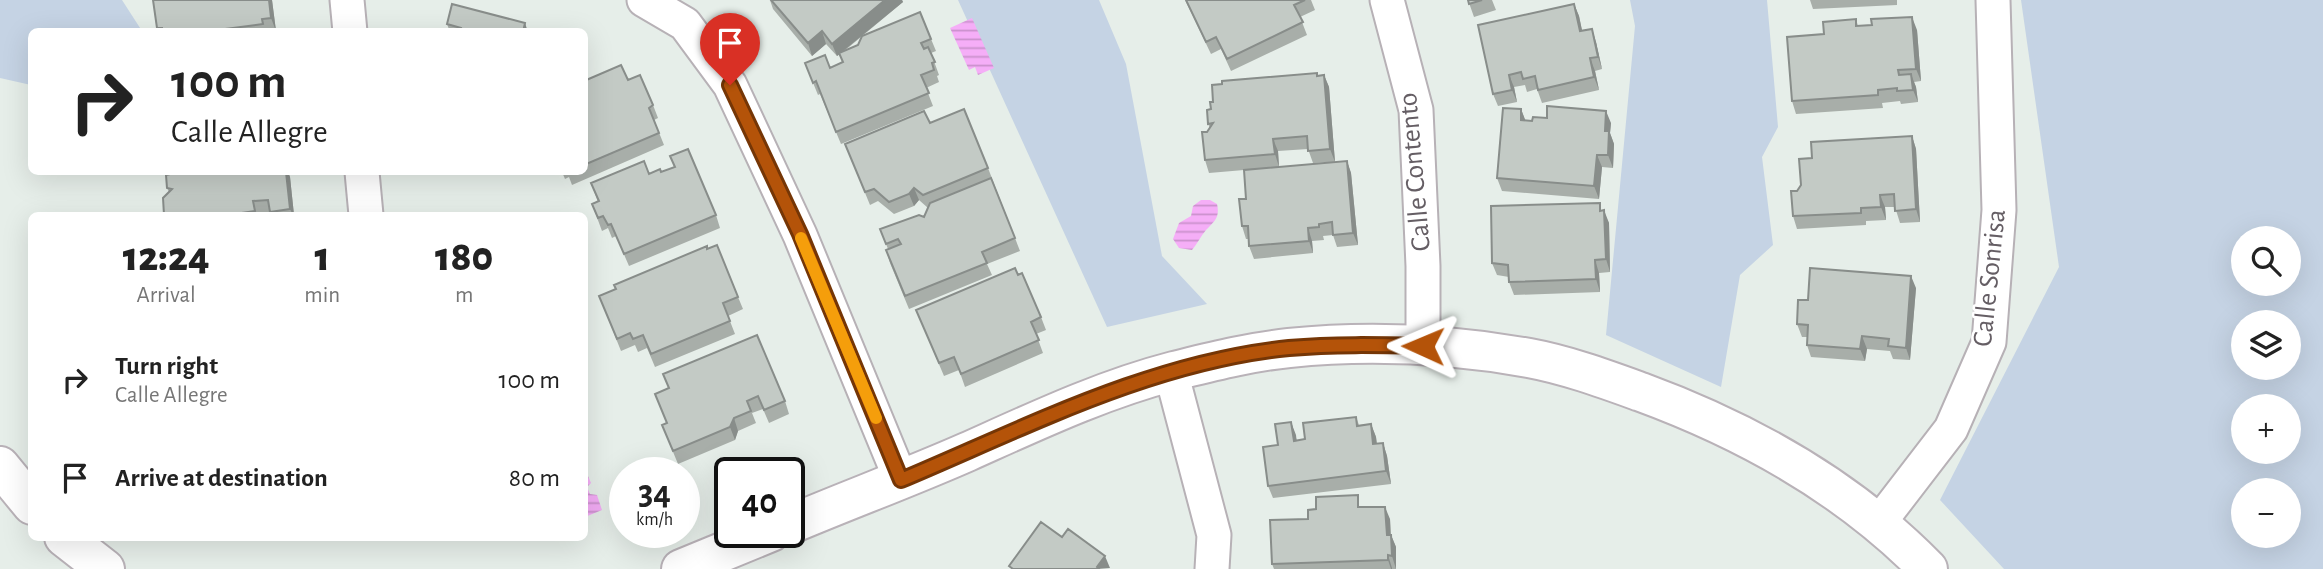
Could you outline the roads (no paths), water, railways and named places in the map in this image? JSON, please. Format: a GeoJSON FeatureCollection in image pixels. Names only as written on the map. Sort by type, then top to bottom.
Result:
{"type":"FeatureCollection","features":[{"type":"Feature","properties":{"kind":"street"},"geometry":{"type":"LineString","coordinates":[[347,0],[350,28]]}},
{"type":"Feature","properties":{"kind":"street"},"geometry":{"type":"LineString","coordinates":[[644,0],[685,24],[730,85],[800,234],[901,480]]}},
{"type":"Feature","properties":{"kind":"street","name":"Calle Contento"},"geometry":{"type":"LineString","coordinates":[[1387,0],[1416,110],[1423,266],[1423,346]]}},
{"type":"Feature","properties":{"kind":"street","name":"Calle Sonrisa"},"geometry":{"type":"LineString","coordinates":[[1878,524],[1951,429],[1989,342],[1999,211],[1993,0]]}},
{"type":"Feature","properties":{"kind":"street"},"geometry":{"type":"LineString","coordinates":[[362,175],[366,212]]}},
{"type":"Feature","properties":{"kind":"street"},"geometry":{"type":"LineString","coordinates":[[805,519],[901,480],[1074,404],[1171,372],[1288,348],[1356,344],[1423,346],[1530,358],[1600,377],[1696,412],[1783,457],[1846,499],[1928,569]]}},
{"type":"Feature","properties":{"kind":"street"},"geometry":{"type":"LineString","coordinates":[[1171,372],[1214,535],[1212,569]]}},
{"type":"Feature","properties":{"kind":"street"},"geometry":{"type":"LineString","coordinates":[[0,466],[28,500]]}},
{"type":"Feature","properties":{"kind":"street"},"geometry":{"type":"LineString","coordinates":[[69,541],[106,569]]}},
{"type":"Feature","properties":{"kind":"street"},"geometry":{"type":"LineString","coordinates":[[681,569],[732,548]]}}]}
